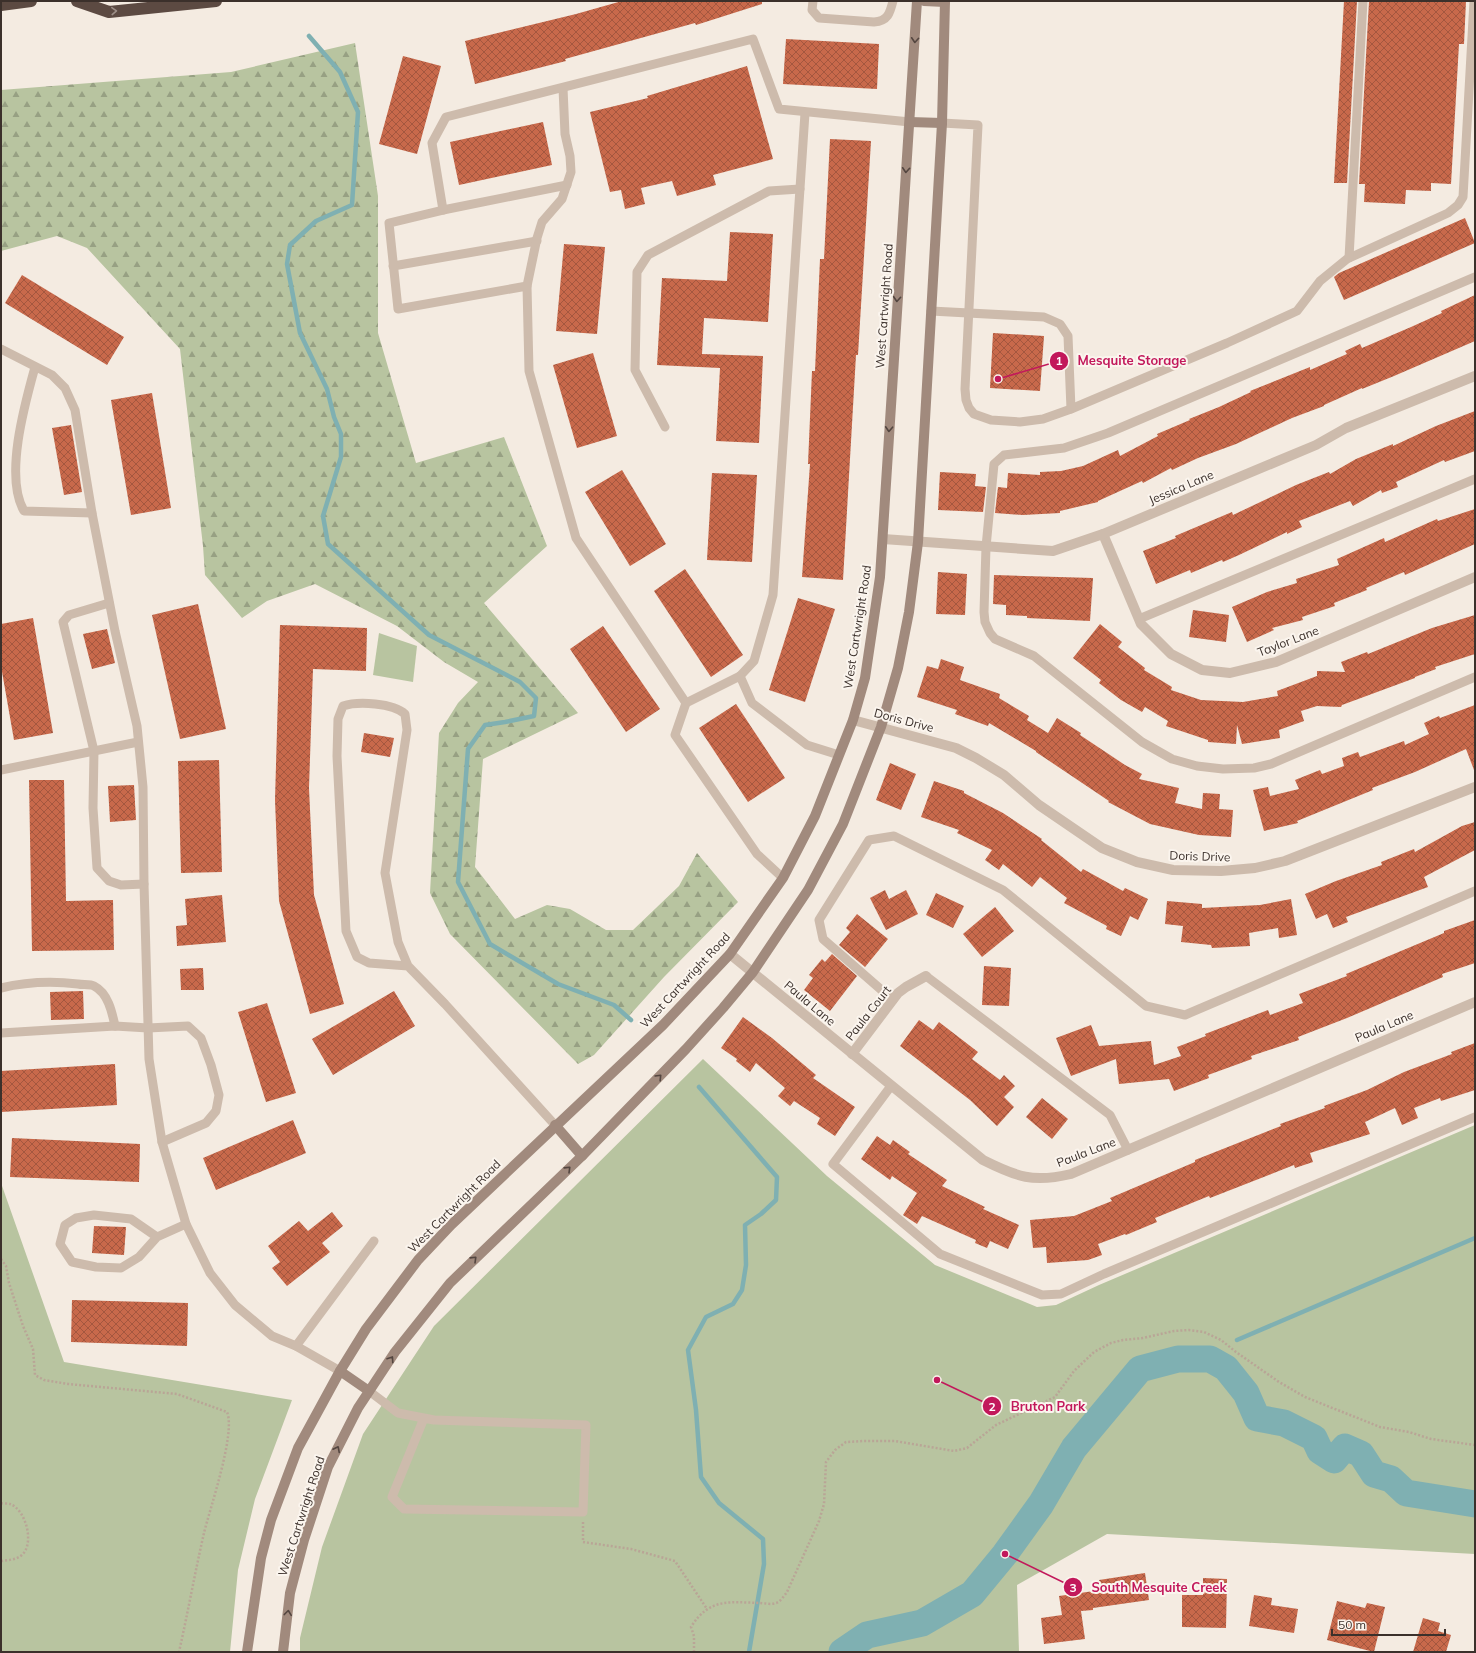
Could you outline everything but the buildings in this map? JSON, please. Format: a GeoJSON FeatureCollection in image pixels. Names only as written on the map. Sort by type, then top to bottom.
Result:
{"type":"FeatureCollection","features":[{"type":"Feature","properties":{"kind":"highway"},"geometry":{"type":"LineString","coordinates":[[1,5],[31,1]]}},
{"type":"Feature","properties":{"kind":"highway"},"geometry":{"type":"LineString","coordinates":[[77,1],[109,12],[216,1]]}},
{"type":"Feature","properties":{"kind":"main road","name":"West Cartwright Road"},"geometry":{"type":"LineString","coordinates":[[247,1652],[261,1558],[271,1520],[298,1448],[340,1371],[366,1329],[418,1260],[451,1226],[663,1025],[730,954],[783,878],[815,816],[853,720],[865,678],[880,576],[917,1]]}},
{"type":"Feature","properties":{"kind":"main road"},"geometry":{"type":"LineString","coordinates":[[924,1],[945,2]]}},
{"type":"Feature","properties":{"kind":"main road","name":"West Cartwright Road"},"geometry":{"type":"LineString","coordinates":[[283,1652],[290,1593],[304,1540],[328,1467],[358,1408],[395,1352],[450,1282],[582,1156],[686,1048],[753,972],[808,890],[843,824],[881,727],[898,668],[909,612],[918,542],[942,123],[945,2]]}},
{"type":"Feature","properties":{"kind":"main road"},"geometry":{"type":"LineString","coordinates":[[910,122],[942,123]]}},
{"type":"Feature","properties":{"kind":"main road"},"geometry":{"type":"LineString","coordinates":[[555,1126],[582,1156]]}},
{"type":"Feature","properties":{"kind":"main road"},"geometry":{"type":"LineString","coordinates":[[340,1371],[369,1391]]}},
{"type":"Feature","properties":{"kind":"street","name":"Jessica Lane"},"geometry":{"type":"LineString","coordinates":[[883,539],[1053,551],[1103,534],[1316,445],[1346,428],[1475,376]]}},
{"type":"Feature","properties":{"kind":"street","name":"Taylor Lane"},"geometry":{"type":"LineString","coordinates":[[1103,534],[1141,624],[1171,654],[1202,670],[1230,673],[1276,662],[1475,577]]}},
{"type":"Feature","properties":{"kind":"street","name":"Doris Drive"},"geometry":{"type":"LineString","coordinates":[[853,720],[956,748],[1004,775],[1039,804],[1102,848],[1137,862],[1173,870],[1221,871],[1255,868],[1285,861],[1475,787]]}},
{"type":"Feature","properties":{"kind":"street","name":"Paula Lane"},"geometry":{"type":"LineString","coordinates":[[730,954],[983,1160],[1023,1177],[1052,1179],[1071,1174],[1475,1002]]}},
{"type":"Feature","properties":{"kind":"street","name":"Paula Court"},"geometry":{"type":"LineString","coordinates":[[852,1054],[898,993],[926,976]]}},
{"type":"Feature","properties":{"kind":"lane"},"geometry":{"type":"LineString","coordinates":[[813,1],[812,10],[819,18],[874,22],[885,19],[890,12],[893,1]]}},
{"type":"Feature","properties":{"kind":"lane"},"geometry":{"type":"LineString","coordinates":[[1349,258],[1363,1]]}},
{"type":"Feature","properties":{"kind":"lane"},"geometry":{"type":"LineString","coordinates":[[942,123],[978,125],[965,389],[966,400],[969,408],[974,414],[991,420],[1020,422],[1043,419],[1071,409],[1227,343],[1297,311],[1320,282],[1349,258],[1448,213],[1458,205],[1463,197],[1474,1]]}},
{"type":"Feature","properties":{"kind":"lane"},"geometry":{"type":"LineString","coordinates":[[443,210],[432,143],[446,117],[753,39],[779,109],[910,122]]}},
{"type":"Feature","properties":{"kind":"lane"},"geometry":{"type":"LineString","coordinates":[[563,88],[565,134],[570,156],[571,172],[562,199],[542,222],[527,286],[529,370],[576,538],[686,703]]}},
{"type":"Feature","properties":{"kind":"lane"},"geometry":{"type":"LineString","coordinates":[[783,878],[757,854],[675,735],[686,703],[740,676],[754,661],[773,595],[805,112]]}},
{"type":"Feature","properties":{"kind":"lane"},"geometry":{"type":"LineString","coordinates":[[527,286],[398,309],[389,223],[443,210],[567,185]]}},
{"type":"Feature","properties":{"kind":"lane"},"geometry":{"type":"LineString","coordinates":[[665,427],[635,370],[637,272],[648,255],[769,191],[800,189]]}},
{"type":"Feature","properties":{"kind":"lane"},"geometry":{"type":"LineString","coordinates":[[393,266],[537,241]]}},
{"type":"Feature","properties":{"kind":"lane"},"geometry":{"type":"LineString","coordinates":[[1475,277],[1108,433],[1064,448],[1004,455],[994,464],[986,547],[984,612],[985,622],[990,633],[995,639],[1034,656],[1142,742],[1172,759],[1197,766],[1223,769],[1254,768],[1271,764],[1475,677]]}},
{"type":"Feature","properties":{"kind":"lane"},"geometry":{"type":"LineString","coordinates":[[931,311],[1044,317],[1060,324],[1068,336],[1071,409]]}},
{"type":"Feature","properties":{"kind":"lane"},"geometry":{"type":"LineString","coordinates":[[1,349],[52,375],[65,388],[75,410],[109,603],[134,712],[143,787],[148,1059],[162,1142],[186,1224],[210,1273],[235,1305],[272,1336],[296,1346],[340,1371]]}},
{"type":"Feature","properties":{"kind":"lane"},"geometry":{"type":"LineString","coordinates":[[35,367],[21,419],[16,472],[19,502],[24,511],[92,513]]}},
{"type":"Feature","properties":{"kind":"lane"},"geometry":{"type":"LineString","coordinates":[[1139,619],[1475,479]]}},
{"type":"Feature","properties":{"kind":"lane"},"geometry":{"type":"LineString","coordinates":[[109,603],[69,615],[63,622],[94,751],[93,808],[98,868],[109,881],[121,885],[144,884]]}},
{"type":"Feature","properties":{"kind":"lane"},"geometry":{"type":"LineString","coordinates":[[740,676],[752,703],[807,745],[839,755]]}},
{"type":"Feature","properties":{"kind":"lane"},"geometry":{"type":"LineString","coordinates":[[408,966],[368,963],[356,957],[346,931],[337,756],[338,719],[343,706],[350,704],[386,706],[399,709],[405,714],[407,730],[385,873],[398,942],[408,966],[445,1004],[555,1126]]}},
{"type":"Feature","properties":{"kind":"lane"},"geometry":{"type":"LineString","coordinates":[[1,770],[138,742]]}},
{"type":"Feature","properties":{"kind":"lane"},"geometry":{"type":"LineString","coordinates":[[893,1000],[822,939],[818,920],[869,840],[894,836],[1003,890],[1146,1006],[1185,1015],[1475,891]]}},
{"type":"Feature","properties":{"kind":"lane"},"geometry":{"type":"LineString","coordinates":[[926,976],[1110,1115],[1128,1150]]}},
{"type":"Feature","properties":{"kind":"lane"},"geometry":{"type":"LineString","coordinates":[[1,988],[18,984],[58,982],[93,986],[106,998],[115,1026]]}},
{"type":"Feature","properties":{"kind":"lane"},"geometry":{"type":"LineString","coordinates":[[1,1033],[115,1026],[148,1028],[188,1026],[201,1038],[211,1065],[219,1095],[216,1111],[206,1123],[162,1142]]}},
{"type":"Feature","properties":{"kind":"lane"},"geometry":{"type":"LineString","coordinates":[[891,1086],[833,1164],[940,1254],[1042,1295],[1061,1294],[1104,1274],[1475,1117]]}},
{"type":"Feature","properties":{"kind":"lane"},"geometry":{"type":"LineString","coordinates":[[157,1237],[131,1219],[94,1215],[76,1218],[65,1225],[60,1244],[72,1262],[96,1267],[121,1268],[139,1257],[157,1237],[186,1224]]}},
{"type":"Feature","properties":{"kind":"lane"},"geometry":{"type":"LineString","coordinates":[[296,1346],[374,1241]]}},
{"type":"Feature","properties":{"kind":"lane"},"geometry":{"type":"LineString","coordinates":[[369,1391],[398,1413],[424,1418],[434,1420],[586,1426],[583,1512],[404,1509],[392,1498],[424,1418]]}},
{"type":"Feature","properties":{"kind":"path"},"geometry":{"type":"LineString","coordinates":[[1,1260],[6,1266],[9,1283],[23,1326],[33,1349],[35,1375],[44,1380],[68,1384],[177,1394],[228,1412],[230,1418],[216,1492],[204,1535],[179,1652]]}},
{"type":"Feature","properties":{"kind":"path"},"geometry":{"type":"LineString","coordinates":[[694,1652],[694,1636],[691,1627],[707,1609],[721,1602],[775,1603],[782,1599],[787,1592],[819,1521],[824,1504],[826,1462],[835,1450],[846,1442],[864,1441],[895,1442],[954,1451],[967,1448],[996,1425],[1055,1397],[1074,1371],[1094,1352],[1111,1343],[1174,1331],[1189,1330],[1204,1332],[1221,1340],[1279,1382],[1305,1397],[1380,1427],[1409,1432],[1431,1439],[1475,1445]]}},
{"type":"Feature","properties":{"kind":"path"},"geometry":{"type":"LineString","coordinates":[[1,1504],[10,1504],[22,1515],[27,1526],[28,1535],[27,1544],[22,1554],[18,1558],[1,1560]]}},
{"type":"Feature","properties":{"kind":"path"},"geometry":{"type":"LineString","coordinates":[[583,1512],[583,1542],[631,1549],[675,1561],[707,1609]]}},
{"type":"Feature","properties":{"kind":"green space"},"geometry":{"type":"Polygon","coordinates":[[[355,43],[378,196],[378,333],[416,463],[504,437],[547,546],[484,603],[578,713],[483,759],[475,867],[515,919],[547,905],[570,909],[606,930],[633,930],[679,886],[697,853],[738,902],[664,977],[594,1055],[578,1064],[450,934],[430,893],[439,733],[458,703],[478,682],[444,662],[397,626],[315,584],[267,601],[242,618],[205,575],[203,546],[180,349],[87,248],[57,236],[1,251],[1,90],[231,72],[355,43]]]}},
{"type":"Feature","properties":{"kind":"green space"},"geometry":{"type":"Polygon","coordinates":[[[379,633],[417,646],[413,682],[373,675],[379,633]]]}},
{"type":"Feature","properties":{"kind":"green space"},"geometry":{"type":"Polygon","coordinates":[[[703,1059],[827,1176],[935,1265],[1037,1307],[1056,1305],[1099,1285],[1475,1125],[1475,1554],[1107,1534],[1017,1585],[1019,1652],[300,1652],[300,1638],[322,1547],[363,1434],[434,1326],[703,1059]]]}},
{"type":"Feature","properties":{"kind":"green space"},"geometry":{"type":"Polygon","coordinates":[[[1,1183],[64,1362],[292,1400],[255,1499],[238,1570],[230,1652],[1,1652],[1,1183]]]}},
{"type":"Feature","properties":{"kind":"waterway"},"geometry":{"type":"LineString","coordinates":[[309,36],[340,72],[358,112],[352,205],[316,221],[290,245],[287,264],[300,333],[327,389],[334,417],[341,434],[341,457],[323,516],[328,544],[429,635],[520,682],[536,698],[534,716],[485,725],[468,749],[458,882],[490,944],[558,984],[614,1005],[631,1020]]}},
{"type":"Feature","properties":{"kind":"waterway"},"geometry":{"type":"LineString","coordinates":[[699,1087],[777,1177],[776,1200],[761,1214],[745,1225],[746,1265],[742,1290],[733,1304],[706,1317],[688,1350],[696,1410],[701,1477],[719,1503],[763,1539],[764,1564],[749,1652]]}},
{"type":"Feature","properties":{"kind":"waterway"},"geometry":{"type":"LineString","coordinates":[[1237,1340],[1475,1238]]}},
{"type":"Feature","properties":{"kind":"waterway"},"geometry":{"type":"LineString","coordinates":[[1210,1359],[1220,1352]]}},
{"type":"Feature","properties":{"kind":"waterway"},"geometry":{"type":"LineString","coordinates":[[842,1652],[867,1635],[922,1623],[972,1594],[1005,1554],[1041,1504],[1074,1448],[1140,1369],[1178,1359],[1210,1359],[1226,1368],[1246,1393],[1257,1418],[1284,1423],[1314,1438],[1320,1451],[1334,1460],[1345,1447],[1361,1454],[1374,1474],[1391,1479],[1406,1493],[1475,1504]]}},
{"type":"Feature","properties":{"kind":"place","name":"Mesquite Storage"},"geometry":{"type":"Point","coordinates":[998,379]}},
{"type":"Feature","properties":{"kind":"place","name":"Bruton Park"},"geometry":{"type":"Point","coordinates":[937,1380]}},
{"type":"Feature","properties":{"kind":"place","name":"South Mesquite Creek"},"geometry":{"type":"Point","coordinates":[1005,1554]}}]}
